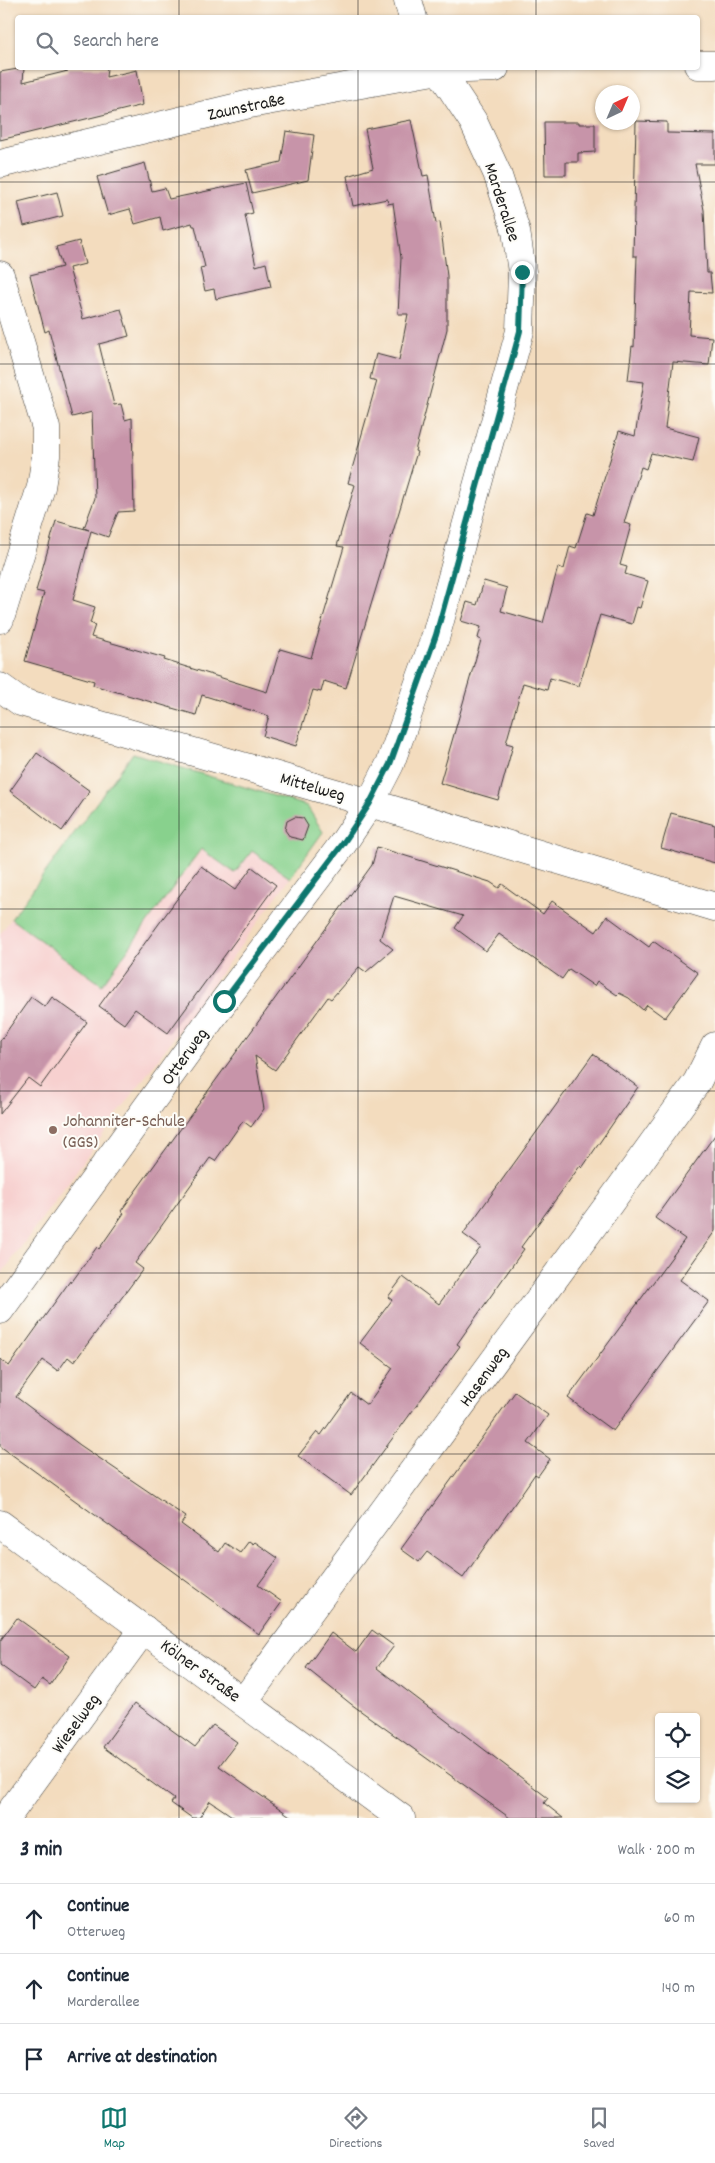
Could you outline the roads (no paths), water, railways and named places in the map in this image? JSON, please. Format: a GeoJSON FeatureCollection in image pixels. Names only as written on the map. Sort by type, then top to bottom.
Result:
{"type":"FeatureCollection","features":[{"type":"Feature","properties":{"kind":"street"},"geometry":{"type":"LineString","coordinates":[[408,0],[412,15]]}},
{"type":"Feature","properties":{"kind":"street"},"geometry":{"type":"LineString","coordinates":[[700,65],[715,65]]}},
{"type":"Feature","properties":{"kind":"street","name":"Zaunstraße"},"geometry":{"type":"LineString","coordinates":[[0,164],[250,104],[434,70]]}},
{"type":"Feature","properties":{"kind":"street","name":"Marderallee"},"geometry":{"type":"LineString","coordinates":[[370,803],[390,764],[436,635],[520,331],[522,272],[516,231],[496,173],[473,121],[440,70]]}},
{"type":"Feature","properties":{"kind":"street"},"geometry":{"type":"LineString","coordinates":[[0,275],[46,428],[46,456],[41,487],[2,608]]}},
{"type":"Feature","properties":{"kind":"street","name":"Mittelweg"},"geometry":{"type":"LineString","coordinates":[[0,687],[21,702],[370,803],[715,907]]}},
{"type":"Feature","properties":{"kind":"street","name":"Otterweg"},"geometry":{"type":"LineString","coordinates":[[0,1310],[224,1001],[342,845],[370,803]]}},
{"type":"Feature","properties":{"kind":"street","name":"Hasenweg"},"geometry":{"type":"LineString","coordinates":[[244,1701],[697,1082],[715,1046]]}},
{"type":"Feature","properties":{"kind":"street","name":"Kölner Straße"},"geometry":{"type":"LineString","coordinates":[[0,1524],[244,1701],[401,1818]]}},
{"type":"Feature","properties":{"kind":"street","name":"Wieselweg"},"geometry":{"type":"LineString","coordinates":[[6,1818],[144,1628]]}},
{"type":"Feature","properties":{"kind":"place","name":"Johanniter-Schule (GGS)"},"geometry":{"type":"Point","coordinates":[53,1130]}}]}
